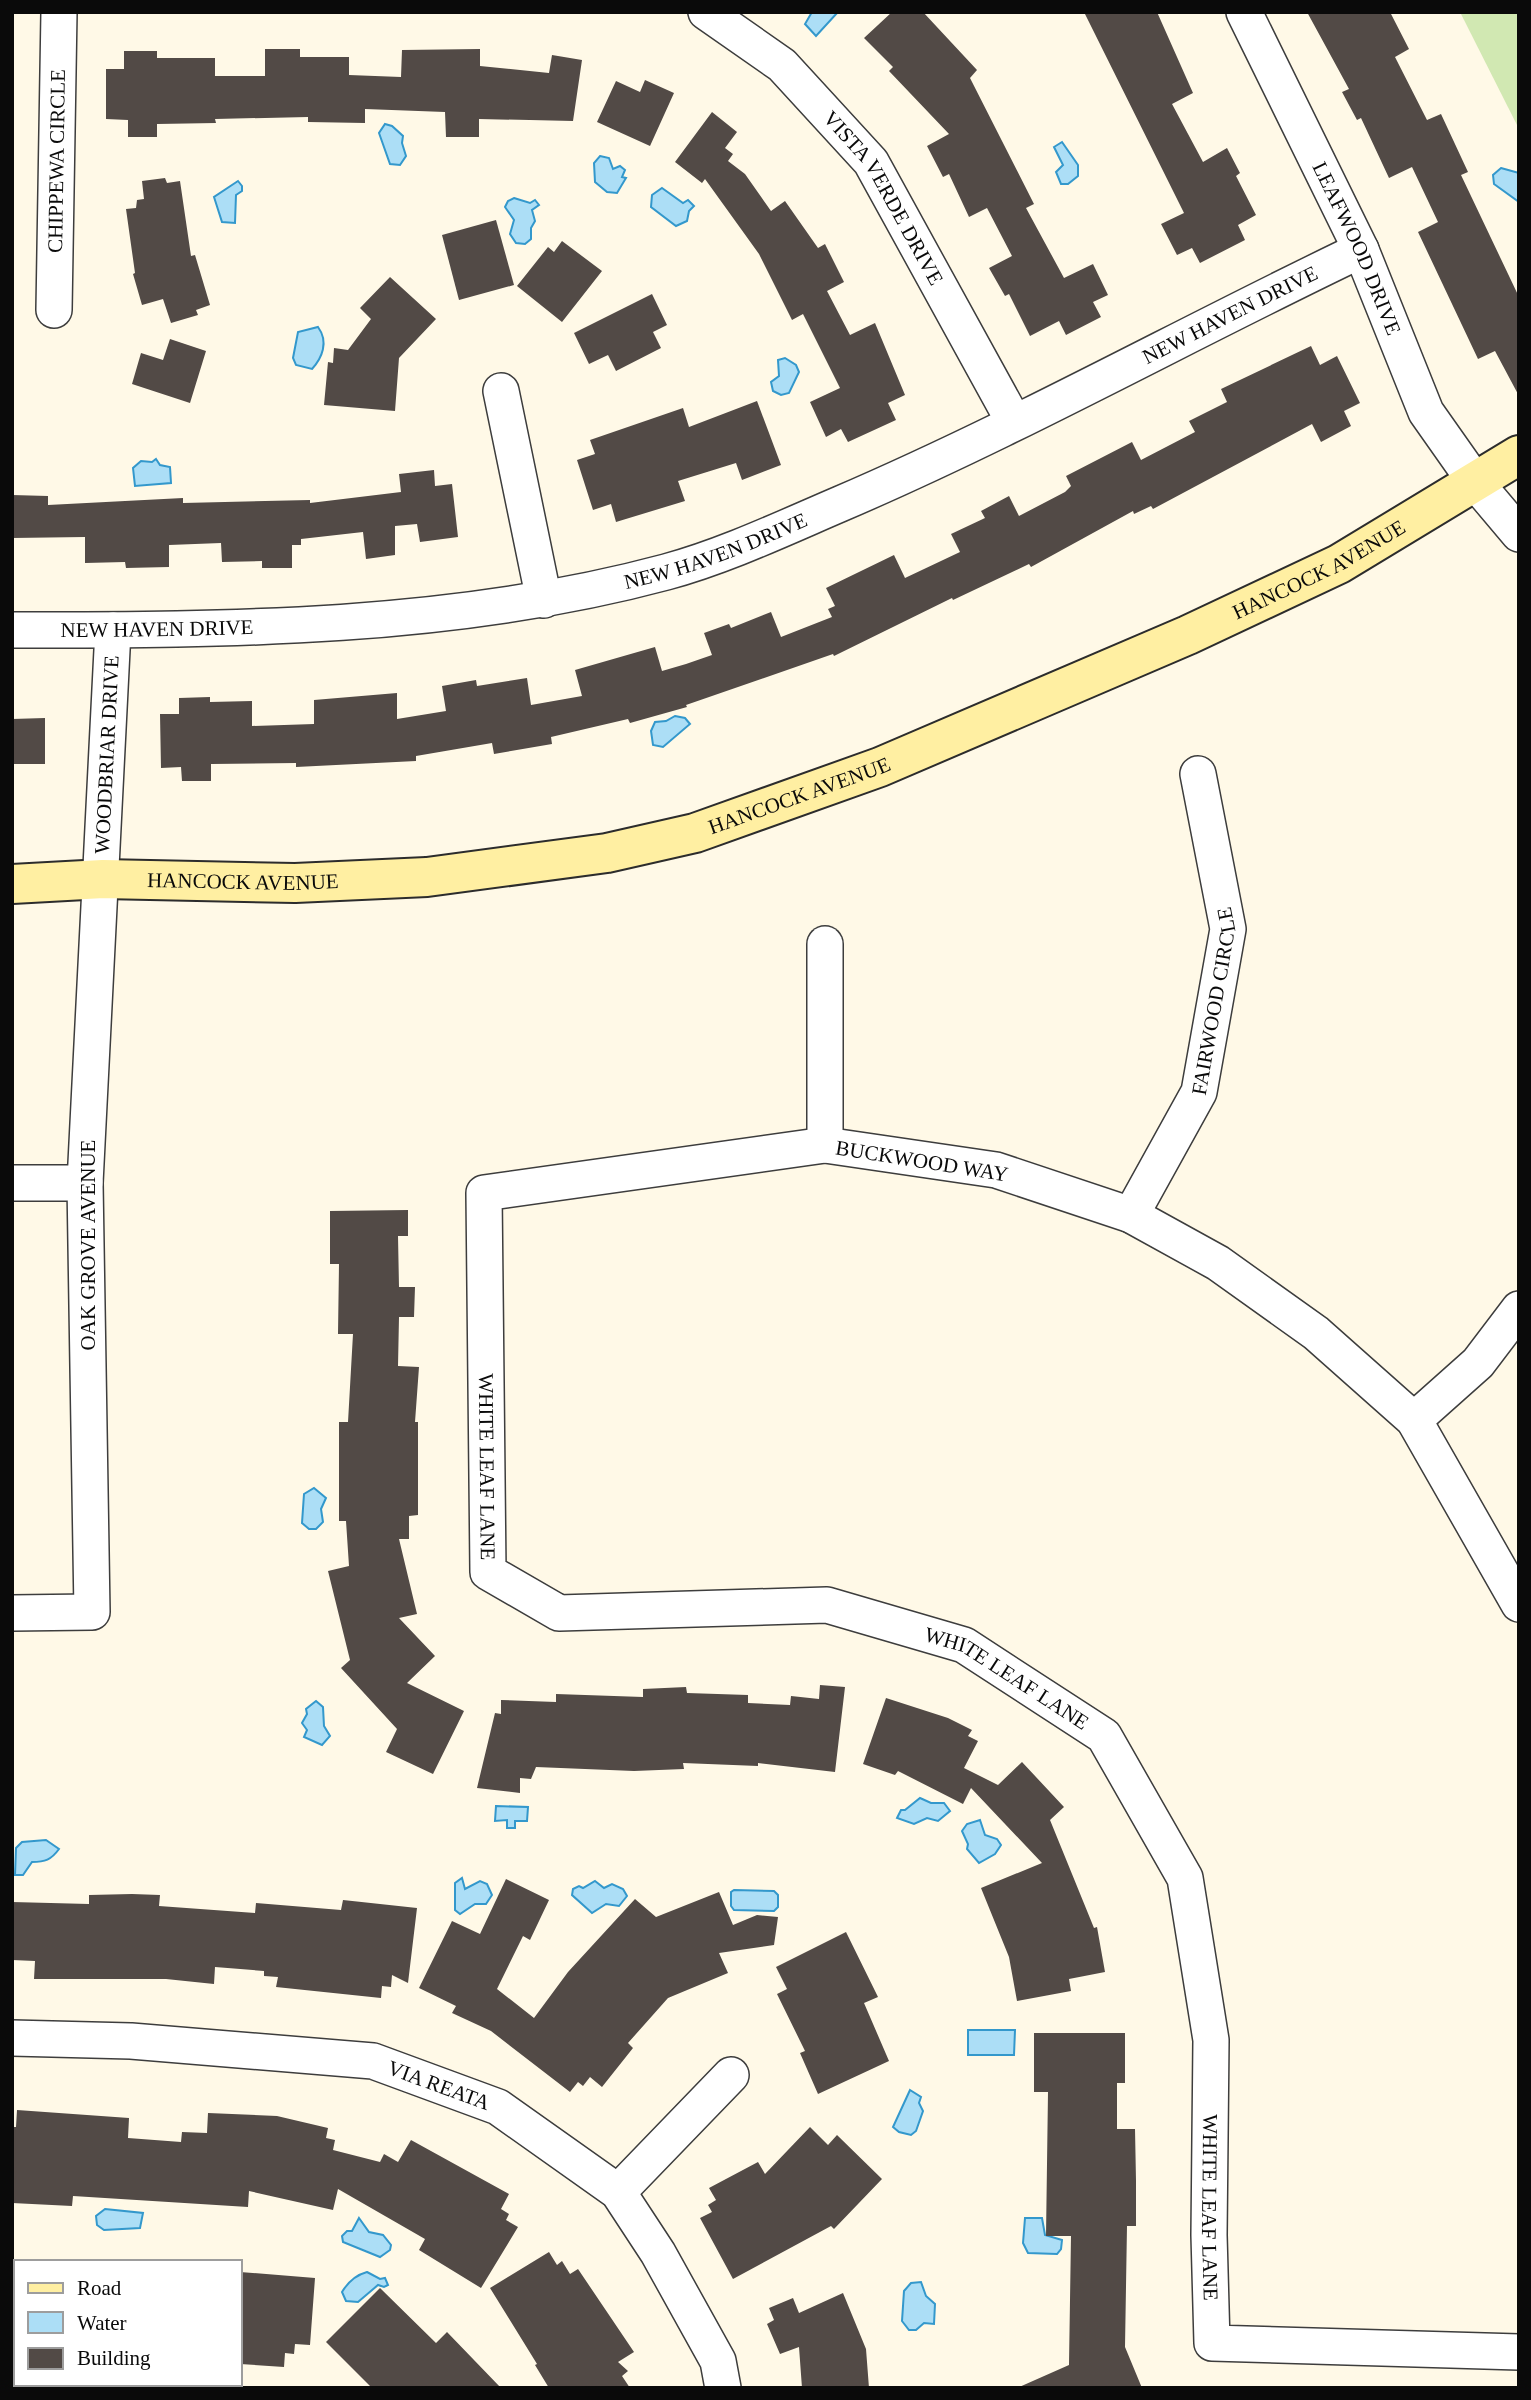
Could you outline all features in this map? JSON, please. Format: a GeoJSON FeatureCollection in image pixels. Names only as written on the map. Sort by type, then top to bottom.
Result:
{"type":"FeatureCollection","features":[{"type":"Feature","properties":{"kind":"main road","name":"HANCOCK AVENUE"},"geometry":{"type":"LineString","coordinates":[[12,884],[103,879],[295,883],[427,877],[607,853],[695,833],[880,767],[1188,635],[1339,564],[1519,456]]}},
{"type":"Feature","properties":{"kind":"street","name":"CHIPPEWA CIRCLE"},"geometry":{"type":"LineString","coordinates":[[54,310],[58,12]]}},
{"type":"Feature","properties":{"kind":"street","name":"VISTA VERDE DRIVE"},"geometry":{"type":"LineString","coordinates":[[706,12],[782,65],[871,162],[1014,422]]}},
{"type":"Feature","properties":{"kind":"street","name":"LEAFWOOD DRIVE"},"geometry":{"type":"LineString","coordinates":[[1244,12],[1361,250],[1426,412],[1476,483],[1519,534]]}},
{"type":"Feature","properties":{"kind":"street","name":"NEW HAVEN DRIVE"},"geometry":{"type":"LineString","coordinates":[[12,629],[113,630],[334,624],[544,600],[670,571],[895,480],[1361,250]]}},
{"type":"Feature","properties":{"kind":"street"},"geometry":{"type":"LineString","coordinates":[[501,391],[544,600]]}},
{"type":"Feature","properties":{"kind":"street","name":"WOODBRIAR DRIVE"},"geometry":{"type":"LineString","coordinates":[[103,879],[113,630]]}},
{"type":"Feature","properties":{"kind":"street","name":"FAIRWOOD CIRCLE"},"geometry":{"type":"LineString","coordinates":[[1131,1215],[1199,1092],[1228,929],[1198,774]]}},
{"type":"Feature","properties":{"kind":"street","name":"OAK GROVE AVENUE"},"geometry":{"type":"LineString","coordinates":[[12,1613],[92,1612],[85,1182],[103,879]]}},
{"type":"Feature","properties":{"kind":"street"},"geometry":{"type":"LineString","coordinates":[[825,944],[825,1145]]}},
{"type":"Feature","properties":{"kind":"street","name":"BUCKWOOD WAY"},"geometry":{"type":"LineString","coordinates":[[484,1193],[825,1145],[996,1170],[1131,1215],[1218,1263],[1316,1333],[1414,1420],[1519,1604]]}},
{"type":"Feature","properties":{"kind":"street"},"geometry":{"type":"LineString","coordinates":[[12,1182],[85,1182]]}},
{"type":"Feature","properties":{"kind":"street","name":"WHITE LEAF LANE"},"geometry":{"type":"LineString","coordinates":[[484,1193],[488,1572],[559,1613],[827,1605],[964,1645],[1104,1736],[1185,1878],[1211,2040],[1209,2235],[1212,2343],[1519,2352]]}},
{"type":"Feature","properties":{"kind":"street"},"geometry":{"type":"LineString","coordinates":[[1414,1420],[1478,1363],[1519,1309]]}},
{"type":"Feature","properties":{"kind":"street","name":"VIA REATA"},"geometry":{"type":"LineString","coordinates":[[12,2038],[131,2041],[373,2061],[499,2107],[618,2192],[659,2253],[718,2361],[723,2388]]}},
{"type":"Feature","properties":{"kind":"street"},"geometry":{"type":"LineString","coordinates":[[618,2192],[731,2075]]}},
{"type":"Feature","properties":{"kind":"green space"},"geometry":{"type":"Polygon","coordinates":[[[1460,12],[1519,12],[1519,129],[1460,12]]]}},
{"type":"Feature","properties":{"kind":"water"},"geometry":{"type":"Polygon","coordinates":[[[812,12],[838,12],[816,36],[805,24],[812,12]]]}},
{"type":"Feature","properties":{"kind":"water"},"geometry":{"type":"Polygon","coordinates":[[[385,124],[392,126],[403,136],[406,156],[400,165],[390,164],[379,133],[385,124]]]}},
{"type":"Feature","properties":{"kind":"water"},"geometry":{"type":"Polygon","coordinates":[[[1062,142],[1078,165],[1078,176],[1068,184],[1061,184],[1056,172],[1063,165],[1054,147],[1062,142]]]}},
{"type":"Feature","properties":{"kind":"water"},"geometry":{"type":"Polygon","coordinates":[[[600,156],[609,158],[613,169],[620,166],[625,170],[622,177],[626,178],[617,193],[607,192],[595,182],[594,163],[600,156]]]}},
{"type":"Feature","properties":{"kind":"water"},"geometry":{"type":"Polygon","coordinates":[[[1501,168],[1519,173],[1519,202],[1494,184],[1493,175],[1501,168]]]}},
{"type":"Feature","properties":{"kind":"water"},"geometry":{"type":"Polygon","coordinates":[[[238,181],[242,191],[236,195],[235,223],[222,222],[214,197],[238,181]]]}},
{"type":"Feature","properties":{"kind":"water"},"geometry":{"type":"Polygon","coordinates":[[[662,188],[683,203],[688,200],[694,206],[689,211],[687,221],[676,226],[651,207],[652,195],[662,188]]]}},
{"type":"Feature","properties":{"kind":"water"},"geometry":{"type":"Polygon","coordinates":[[[514,198],[530,203],[535,200],[539,205],[532,210],[535,221],[531,228],[531,239],[525,244],[516,243],[510,234],[514,220],[505,207],[508,201],[514,198]]]}},
{"type":"Feature","properties":{"kind":"water"},"geometry":{"type":"Polygon","coordinates":[[[318,327],[324,344],[319,360],[312,369],[296,365],[293,358],[298,332],[318,327]]]}},
{"type":"Feature","properties":{"kind":"water"},"geometry":{"type":"Polygon","coordinates":[[[785,358],[796,365],[799,372],[789,393],[781,395],[773,391],[771,382],[779,376],[778,360],[785,358]]]}},
{"type":"Feature","properties":{"kind":"water"},"geometry":{"type":"Polygon","coordinates":[[[156,459],[160,465],[170,467],[171,483],[135,486],[133,468],[141,461],[152,462],[156,459]]]}},
{"type":"Feature","properties":{"kind":"water"},"geometry":{"type":"Polygon","coordinates":[[[675,716],[685,718],[690,724],[663,747],[653,745],[651,731],[655,722],[666,721],[675,716]]]}},
{"type":"Feature","properties":{"kind":"water"},"geometry":{"type":"Polygon","coordinates":[[[314,1488],[326,1498],[321,1509],[323,1522],[316,1529],[309,1529],[302,1523],[304,1494],[314,1488]]]}},
{"type":"Feature","properties":{"kind":"water"},"geometry":{"type":"Polygon","coordinates":[[[316,1701],[323,1707],[324,1726],[330,1736],[322,1745],[304,1737],[307,1730],[302,1723],[307,1714],[306,1709],[316,1701]]]}},
{"type":"Feature","properties":{"kind":"water"},"geometry":{"type":"Polygon","coordinates":[[[920,1798],[931,1803],[944,1803],[950,1811],[938,1821],[927,1818],[914,1824],[897,1818],[901,1810],[905,1810],[920,1798]]]}},
{"type":"Feature","properties":{"kind":"water"},"geometry":{"type":"Polygon","coordinates":[[[496,1806],[528,1807],[527,1821],[515,1821],[515,1828],[507,1828],[507,1820],[495,1821],[496,1806]]]}},
{"type":"Feature","properties":{"kind":"water"},"geometry":{"type":"Polygon","coordinates":[[[980,1820],[985,1835],[997,1839],[1001,1845],[995,1854],[979,1863],[967,1849],[968,1844],[962,1831],[967,1824],[980,1820]]]}},
{"type":"Feature","properties":{"kind":"water"},"geometry":{"type":"Polygon","coordinates":[[[46,1840],[59,1849],[56,1853],[47,1860],[32,1862],[23,1875],[15,1875],[16,1848],[22,1842],[46,1840]]]}},
{"type":"Feature","properties":{"kind":"water"},"geometry":{"type":"Polygon","coordinates":[[[462,1878],[465,1889],[480,1881],[487,1884],[492,1895],[486,1904],[475,1904],[460,1914],[455,1910],[455,1883],[462,1878]]]}},
{"type":"Feature","properties":{"kind":"water"},"geometry":{"type":"Polygon","coordinates":[[[595,1881],[604,1888],[612,1884],[623,1889],[627,1896],[619,1906],[606,1904],[592,1913],[572,1895],[573,1889],[579,1886],[583,1888],[595,1881]]]}},
{"type":"Feature","properties":{"kind":"water"},"geometry":{"type":"Polygon","coordinates":[[[774,1891],[778,1895],[778,1907],[774,1911],[734,1910],[731,1906],[731,1892],[774,1891]]]}},
{"type":"Feature","properties":{"kind":"water"},"geometry":{"type":"Polygon","coordinates":[[[968,2030],[1015,2030],[1014,2055],[968,2055],[968,2030]]]}},
{"type":"Feature","properties":{"kind":"water"},"geometry":{"type":"Polygon","coordinates":[[[910,2090],[921,2097],[919,2103],[923,2111],[916,2131],[911,2135],[899,2132],[893,2127],[910,2090]]]}},
{"type":"Feature","properties":{"kind":"water"},"geometry":{"type":"Polygon","coordinates":[[[105,2209],[143,2213],[140,2228],[104,2230],[97,2225],[96,2216],[105,2209]]]}},
{"type":"Feature","properties":{"kind":"water"},"geometry":{"type":"Polygon","coordinates":[[[359,2218],[369,2232],[383,2235],[391,2245],[390,2250],[380,2257],[343,2242],[342,2236],[347,2231],[352,2231],[359,2218]]]}},
{"type":"Feature","properties":{"kind":"water"},"geometry":{"type":"Polygon","coordinates":[[[1025,2218],[1042,2218],[1045,2235],[1062,2240],[1057,2254],[1028,2253],[1023,2243],[1025,2218]]]}},
{"type":"Feature","properties":{"kind":"water"},"geometry":{"type":"Polygon","coordinates":[[[367,2272],[380,2279],[385,2278],[388,2285],[378,2285],[358,2302],[346,2301],[342,2292],[344,2288],[356,2277],[367,2272]]]}},
{"type":"Feature","properties":{"kind":"water"},"geometry":{"type":"Polygon","coordinates":[[[921,2282],[926,2296],[935,2304],[934,2324],[924,2323],[916,2330],[909,2330],[902,2321],[904,2291],[911,2283],[921,2282]]]}},
{"type":"Feature","properties":{"kind":"building"},"geometry":{"type":"Polygon","coordinates":[[[892,12],[923,12],[977,70],[970,78],[1034,204],[1026,208],[1064,278],[1093,264],[1108,295],[1093,302],[1101,317],[1066,335],[1059,321],[1030,336],[1009,294],[1005,296],[989,268],[1012,256],[987,208],[969,217],[949,174],[943,177],[927,146],[949,134],[889,71],[893,67],[864,38],[892,12]]]}},
{"type":"Feature","properties":{"kind":"building"},"geometry":{"type":"Polygon","coordinates":[[[1084,12],[1157,12],[1193,93],[1172,104],[1203,162],[1227,148],[1240,173],[1236,176],[1256,215],[1238,225],[1245,240],[1200,263],[1192,248],[1177,255],[1161,224],[1184,213],[1084,12]]]}},
{"type":"Feature","properties":{"kind":"building"},"geometry":{"type":"Polygon","coordinates":[[[1307,12],[1390,12],[1409,49],[1395,57],[1427,120],[1441,114],[1468,172],[1461,175],[1519,297],[1519,396],[1495,351],[1478,359],[1418,232],[1438,222],[1412,167],[1389,178],[1361,118],[1357,120],[1342,92],[1349,89],[1307,12]]]}},
{"type":"Feature","properties":{"kind":"building"},"geometry":{"type":"Polygon","coordinates":[[[265,49],[300,49],[300,57],[349,57],[349,75],[401,77],[402,50],[480,49],[480,66],[549,73],[552,55],[582,60],[573,121],[479,119],[479,137],[446,137],[445,112],[365,109],[365,123],[308,122],[308,117],[215,119],[216,123],[157,124],[157,137],[128,137],[128,120],[106,119],[106,69],[124,69],[124,51],[157,51],[157,58],[215,58],[215,76],[265,76],[265,49]]]}},
{"type":"Feature","properties":{"kind":"building"},"geometry":{"type":"Polygon","coordinates":[[[645,80],[674,93],[650,146],[597,122],[616,81],[640,92],[645,80]]]}},
{"type":"Feature","properties":{"kind":"building"},"geometry":{"type":"Polygon","coordinates":[[[712,112],[737,132],[725,148],[733,154],[728,161],[745,174],[771,211],[785,201],[818,248],[825,244],[844,282],[827,291],[850,335],[875,323],[905,395],[888,403],[896,420],[848,442],[841,429],[826,437],[810,402],[840,388],[803,314],[792,320],[759,254],[705,179],[702,183],[675,162],[712,112]]]}},
{"type":"Feature","properties":{"kind":"building"},"geometry":{"type":"Polygon","coordinates":[[[165,178],[167,183],[180,181],[191,256],[195,255],[210,305],[196,310],[198,315],[171,323],[163,299],[142,305],[133,274],[126,209],[136,208],[137,200],[144,199],[142,181],[165,178]]]}},
{"type":"Feature","properties":{"kind":"building"},"geometry":{"type":"Polygon","coordinates":[[[496,220],[514,285],[459,300],[442,235],[496,220]]]}},
{"type":"Feature","properties":{"kind":"building"},"geometry":{"type":"Polygon","coordinates":[[[562,241],[602,271],[562,322],[517,286],[548,247],[554,252],[562,241]]]}},
{"type":"Feature","properties":{"kind":"building"},"geometry":{"type":"Polygon","coordinates":[[[390,277],[436,319],[399,358],[395,411],[324,405],[328,362],[333,363],[334,348],[348,350],[371,319],[360,308],[390,277]]]}},
{"type":"Feature","properties":{"kind":"building"},"geometry":{"type":"Polygon","coordinates":[[[652,294],[667,325],[653,332],[661,348],[616,371],[608,355],[589,364],[574,333],[652,294]]]}},
{"type":"Feature","properties":{"kind":"building"},"geometry":{"type":"Polygon","coordinates":[[[170,339],[206,351],[190,403],[132,384],[141,353],[163,360],[170,339]]]}},
{"type":"Feature","properties":{"kind":"building"},"geometry":{"type":"Polygon","coordinates":[[[1311,346],[1320,365],[1337,356],[1360,403],[1344,411],[1351,426],[1321,442],[1312,424],[1153,509],[1151,506],[1134,514],[1133,511],[1031,567],[1029,564],[953,600],[952,598],[834,656],[833,654],[686,705],[687,707],[630,723],[628,719],[551,737],[552,744],[494,754],[492,743],[416,756],[416,761],[296,767],[296,763],[211,764],[211,781],[182,781],[181,767],[161,768],[160,714],[179,714],[179,698],[210,697],[210,702],[252,701],[252,726],[314,724],[314,700],[397,693],[397,719],[446,711],[442,686],[476,680],[477,686],[527,678],[531,705],[582,696],[575,670],[655,647],[662,671],[686,664],[712,655],[704,633],[729,624],[731,628],[771,612],[781,637],[832,617],[828,609],[835,606],[826,588],[894,555],[905,578],[960,552],[951,534],[985,518],[981,511],[1009,496],[1019,516],[1065,492],[1071,486],[1066,476],[1132,442],[1141,460],[1195,432],[1189,421],[1227,402],[1221,389],[1311,346]]]}},
{"type":"Feature","properties":{"kind":"building"},"geometry":{"type":"Polygon","coordinates":[[[757,401],[781,465],[742,480],[736,463],[678,481],[685,501],[616,522],[611,504],[593,510],[577,460],[595,454],[590,440],[683,408],[689,427],[757,401]]]}},
{"type":"Feature","properties":{"kind":"building"},"geometry":{"type":"Polygon","coordinates":[[[434,470],[435,486],[452,484],[458,537],[420,542],[417,524],[395,526],[395,555],[366,559],[363,532],[301,539],[301,545],[292,545],[292,568],[262,568],[262,561],[222,562],[221,543],[169,545],[169,567],[126,568],[125,562],[85,563],[85,537],[12,538],[12,495],[48,496],[48,505],[183,498],[183,503],[310,500],[310,503],[401,492],[399,474],[434,470]]]}},
{"type":"Feature","properties":{"kind":"building"},"geometry":{"type":"Polygon","coordinates":[[[45,718],[45,764],[12,764],[12,719],[45,718]]]}},
{"type":"Feature","properties":{"kind":"building"},"geometry":{"type":"Polygon","coordinates":[[[408,1210],[408,1236],[398,1236],[399,1287],[415,1287],[414,1317],[399,1317],[398,1366],[419,1367],[415,1422],[418,1422],[418,1515],[409,1516],[409,1539],[399,1539],[417,1614],[399,1618],[435,1656],[407,1683],[464,1711],[433,1774],[386,1752],[397,1729],[341,1668],[350,1660],[328,1571],[349,1566],[346,1521],[339,1521],[339,1422],[348,1422],[353,1334],[338,1334],[339,1264],[330,1264],[330,1211],[408,1210]]]}},
{"type":"Feature","properties":{"kind":"building"},"geometry":{"type":"Polygon","coordinates":[[[820,1685],[845,1687],[835,1772],[758,1763],[758,1766],[683,1763],[684,1769],[634,1771],[536,1767],[531,1779],[520,1778],[520,1793],[477,1788],[495,1713],[501,1714],[501,1700],[556,1702],[556,1694],[643,1697],[643,1689],[686,1687],[687,1693],[748,1695],[748,1703],[790,1705],[791,1696],[819,1699],[820,1685]]]}},
{"type":"Feature","properties":{"kind":"building"},"geometry":{"type":"Polygon","coordinates":[[[886,1698],[948,1718],[972,1730],[968,1736],[978,1741],[964,1768],[998,1785],[1022,1762],[1064,1807],[1050,1820],[1094,1928],[1097,1927],[1105,1972],[1069,1979],[1071,1991],[1017,2001],[1009,1957],[981,1888],[1042,1863],[971,1788],[963,1804],[898,1771],[895,1775],[863,1764],[886,1698]]]}},
{"type":"Feature","properties":{"kind":"building"},"geometry":{"type":"Polygon","coordinates":[[[506,1879],[549,1900],[530,1940],[523,1936],[497,1989],[534,2018],[568,1972],[635,1899],[656,1917],[719,1892],[733,1925],[757,1915],[778,1917],[774,1945],[719,1953],[728,1973],[668,1998],[628,2043],[633,2048],[602,2087],[590,2077],[583,2086],[578,2082],[570,2092],[491,2031],[452,2013],[456,2006],[419,1988],[452,1921],[480,1934],[506,1879]]]}},
{"type":"Feature","properties":{"kind":"building"},"geometry":{"type":"Polygon","coordinates":[[[89,1895],[160,1895],[159,1906],[255,1913],[256,1903],[341,1910],[343,1900],[417,1908],[408,1983],[392,1975],[391,1987],[382,1986],[381,1998],[276,1987],[278,1977],[264,1976],[264,1971],[215,1967],[214,1984],[166,1979],[34,1979],[35,1961],[12,1960],[12,1902],[89,1904],[89,1895]]]}},
{"type":"Feature","properties":{"kind":"building"},"geometry":{"type":"Polygon","coordinates":[[[846,1932],[878,1997],[864,2003],[889,2061],[818,2094],[800,2053],[805,2051],[777,1994],[787,1989],[776,1967],[846,1932]]]}},
{"type":"Feature","properties":{"kind":"building"},"geometry":{"type":"Polygon","coordinates":[[[1034,2033],[1125,2033],[1125,2083],[1117,2083],[1117,2129],[1135,2129],[1136,2226],[1127,2226],[1125,2347],[1142,2388],[1017,2388],[1069,2365],[1071,2236],[1046,2236],[1048,2092],[1034,2092],[1034,2033]]]}},
{"type":"Feature","properties":{"kind":"building"},"geometry":{"type":"Polygon","coordinates":[[[17,2110],[129,2118],[128,2138],[181,2142],[182,2132],[207,2133],[208,2113],[277,2116],[328,2128],[326,2138],[335,2140],[333,2150],[380,2162],[384,2154],[398,2162],[411,2140],[509,2194],[501,2209],[509,2214],[506,2220],[518,2227],[481,2288],[419,2250],[425,2239],[338,2189],[333,2210],[249,2191],[248,2207],[73,2196],[72,2206],[12,2203],[12,2127],[16,2127],[17,2110]]]}},
{"type":"Feature","properties":{"kind":"building"},"geometry":{"type":"Polygon","coordinates":[[[810,2127],[828,2145],[837,2135],[882,2179],[834,2229],[831,2226],[733,2279],[700,2218],[712,2212],[708,2205],[716,2200],[709,2188],[758,2162],[765,2174],[810,2127]]]}},
{"type":"Feature","properties":{"kind":"building"},"geometry":{"type":"Polygon","coordinates":[[[549,2252],[557,2265],[562,2261],[570,2274],[578,2269],[634,2352],[618,2362],[628,2371],[622,2376],[630,2388],[549,2388],[535,2365],[537,2364],[490,2288],[549,2252]]]}},
{"type":"Feature","properties":{"kind":"building"},"geometry":{"type":"Polygon","coordinates":[[[242,2272],[315,2278],[310,2345],[295,2344],[294,2354],[285,2353],[284,2367],[242,2364],[242,2272]]]}},
{"type":"Feature","properties":{"kind":"building"},"geometry":{"type":"Polygon","coordinates":[[[380,2288],[436,2343],[447,2332],[501,2388],[372,2388],[326,2342],[380,2288]]]}},
{"type":"Feature","properties":{"kind":"building"},"geometry":{"type":"Polygon","coordinates":[[[843,2293],[866,2349],[869,2388],[802,2388],[799,2347],[780,2354],[767,2324],[774,2320],[769,2308],[793,2298],[799,2313],[843,2293]]]}}]}
